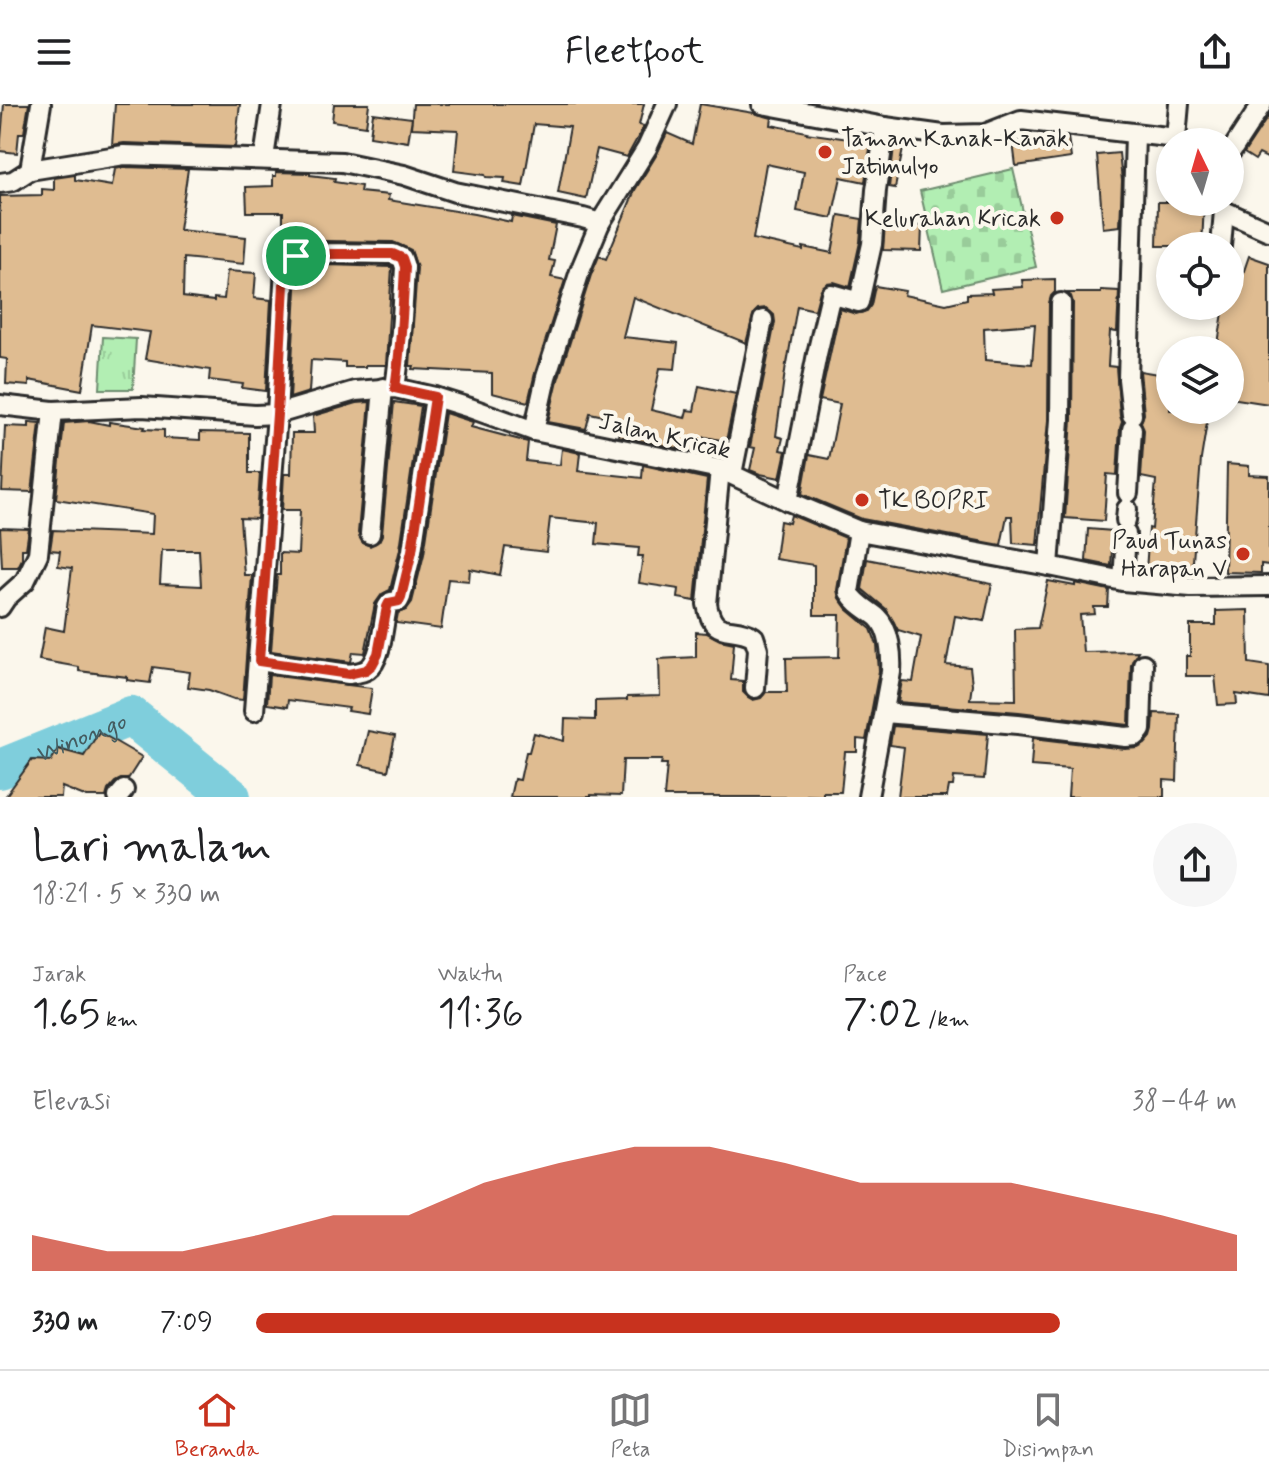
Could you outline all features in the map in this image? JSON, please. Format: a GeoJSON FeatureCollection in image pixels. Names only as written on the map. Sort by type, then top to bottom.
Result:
{"type":"FeatureCollection","features":[{"type":"Feature","properties":{"kind":"street"},"geometry":{"type":"LineString","coordinates":[[30,170],[41,104]]}},
{"type":"Feature","properties":{"kind":"street"},"geometry":{"type":"LineString","coordinates":[[264,158],[272,104]]}},
{"type":"Feature","properties":{"kind":"street"},"geometry":{"type":"LineString","coordinates":[[534,431],[546,377],[580,271],[600,223],[647,148],[667,104]]}},
{"type":"Feature","properties":{"kind":"street"},"geometry":{"type":"LineString","coordinates":[[762,104],[943,135],[985,134],[1021,112],[1156,138]]}},
{"type":"Feature","properties":{"kind":"street"},"geometry":{"type":"LineString","coordinates":[[1178,128],[1179,104]]}},
{"type":"Feature","properties":{"kind":"street"},"geometry":{"type":"LineString","coordinates":[[1244,132],[1262,104]]}},
{"type":"Feature","properties":{"kind":"street"},"geometry":{"type":"LineString","coordinates":[[788,501],[831,294],[859,302],[872,244],[885,127]]}},
{"type":"Feature","properties":{"kind":"street"},"geometry":{"type":"LineString","coordinates":[[1123,581],[1132,422],[1128,379],[1135,135]]}},
{"type":"Feature","properties":{"kind":"street"},"geometry":{"type":"LineString","coordinates":[[0,183],[13,181],[30,170],[124,155],[342,162],[404,175],[455,192],[600,223]]}},
{"type":"Feature","properties":{"kind":"street"},"geometry":{"type":"LineString","coordinates":[[1240,216],[1269,231]]}},
{"type":"Feature","properties":{"kind":"street"},"geometry":{"type":"LineString","coordinates":[[254,711],[285,266],[296,256],[393,254],[402,258],[405,267],[400,354],[389,388],[370,534]]}},
{"type":"Feature","properties":{"kind":"street"},"geometry":{"type":"LineString","coordinates":[[1049,566],[1060,420],[1061,303]]}},
{"type":"Feature","properties":{"kind":"street"},"geometry":{"type":"LineString","coordinates":[[755,688],[758,649],[754,637],[748,633],[718,628],[712,622],[707,604],[726,471],[763,320]]}},
{"type":"Feature","properties":{"kind":"street"},"geometry":{"type":"LineString","coordinates":[[0,405],[53,411],[142,407],[255,415],[277,414],[355,391],[389,388]]}},
{"type":"Feature","properties":{"kind":"street","name":"Jalan Kricak"},"geometry":{"type":"LineString","coordinates":[[389,388],[435,397],[534,431],[726,471],[859,531],[1123,581],[1191,587],[1269,586]]}},
{"type":"Feature","properties":{"kind":"street"},"geometry":{"type":"LineString","coordinates":[[259,661],[349,674],[366,670],[372,665],[378,654],[387,607],[401,597],[412,551],[435,397]]}},
{"type":"Feature","properties":{"kind":"street"},"geometry":{"type":"LineString","coordinates":[[0,607],[25,581],[38,554],[53,411]]}},
{"type":"Feature","properties":{"kind":"street"},"geometry":{"type":"LineString","coordinates":[[859,531],[849,592],[853,600],[882,622],[892,659],[868,797]]}},
{"type":"Feature","properties":{"kind":"street"},"geometry":{"type":"LineString","coordinates":[[884,713],[1136,736],[1141,730],[1143,664]]}},
{"type":"Feature","properties":{"kind":"green space"},"geometry":{"type":"Polygon","coordinates":[[[1013,169],[1036,267],[943,289],[920,191],[1013,169]]]}},
{"type":"Feature","properties":{"kind":"green space"},"geometry":{"type":"Polygon","coordinates":[[[103,337],[136,339],[133,389],[100,389],[103,337]]]}},
{"type":"Feature","properties":{"kind":"building"},"geometry":{"type":"Polygon","coordinates":[[[4,104],[29,104],[24,133],[19,133],[17,153],[0,151],[4,104]]]}},
{"type":"Feature","properties":{"kind":"building"},"geometry":{"type":"Polygon","coordinates":[[[115,104],[240,104],[235,147],[112,145],[115,104]]]}},
{"type":"Feature","properties":{"kind":"building"},"geometry":{"type":"Polygon","coordinates":[[[334,104],[369,104],[366,126],[332,121],[334,104]]]}},
{"type":"Feature","properties":{"kind":"building"},"geometry":{"type":"Polygon","coordinates":[[[413,104],[644,104],[639,125],[644,126],[627,157],[597,149],[586,199],[558,193],[570,127],[534,124],[523,186],[504,183],[505,178],[454,171],[458,130],[411,128],[413,104]]]}},
{"type":"Feature","properties":{"kind":"building"},"geometry":{"type":"Polygon","coordinates":[[[700,104],[754,113],[772,118],[771,125],[806,133],[871,142],[865,182],[841,177],[832,218],[797,211],[804,172],[766,164],[753,239],[832,253],[839,215],[862,219],[850,287],[827,283],[820,291],[815,310],[797,306],[776,436],[783,438],[780,450],[786,451],[780,478],[750,470],[755,448],[750,447],[775,322],[774,315],[766,308],[754,313],[746,343],[633,297],[623,337],[678,343],[675,369],[660,368],[651,410],[685,418],[687,410],[694,411],[699,386],[736,394],[726,441],[705,437],[702,453],[618,436],[622,420],[590,413],[586,429],[548,422],[558,380],[599,256],[606,259],[635,190],[667,133],[692,144],[700,104]]]}},
{"type":"Feature","properties":{"kind":"building"},"geometry":{"type":"Polygon","coordinates":[[[373,113],[412,118],[408,142],[370,136],[373,113]]]}},
{"type":"Feature","properties":{"kind":"building"},"geometry":{"type":"Polygon","coordinates":[[[1269,115],[1269,159],[1259,154],[1255,160],[1244,153],[1269,115]]]}},
{"type":"Feature","properties":{"kind":"building"},"geometry":{"type":"Polygon","coordinates":[[[1068,137],[1071,158],[1016,166],[1013,142],[1068,137]]]}},
{"type":"Feature","properties":{"kind":"building"},"geometry":{"type":"Polygon","coordinates":[[[894,147],[903,149],[895,188],[889,187],[894,147]]]}},
{"type":"Feature","properties":{"kind":"building"},"geometry":{"type":"Polygon","coordinates":[[[1119,153],[1122,181],[1120,226],[1103,228],[1097,155],[1119,153]]]}},
{"type":"Feature","properties":{"kind":"building"},"geometry":{"type":"Polygon","coordinates":[[[115,169],[188,169],[179,230],[246,237],[244,264],[184,258],[183,297],[214,301],[214,298],[224,299],[227,271],[256,273],[254,298],[271,300],[266,391],[242,388],[243,384],[209,380],[210,370],[145,359],[150,332],[92,325],[82,390],[29,380],[29,386],[6,384],[7,359],[0,358],[0,196],[42,195],[42,189],[54,190],[54,178],[75,175],[75,180],[112,186],[115,169]]]}},
{"type":"Feature","properties":{"kind":"building"},"geometry":{"type":"Polygon","coordinates":[[[276,172],[310,173],[335,178],[334,182],[361,186],[360,192],[389,195],[388,200],[511,222],[512,216],[556,225],[549,260],[555,261],[551,277],[565,280],[528,402],[492,393],[492,373],[413,369],[414,366],[410,366],[417,268],[411,250],[393,242],[326,241],[294,245],[297,242],[294,241],[295,237],[283,237],[283,212],[247,212],[246,187],[273,186],[276,172]]]}},
{"type":"Feature","properties":{"kind":"building"},"geometry":{"type":"Polygon","coordinates":[[[1158,216],[1203,216],[1203,232],[1157,232],[1158,216]]]}},
{"type":"Feature","properties":{"kind":"building"},"geometry":{"type":"Polygon","coordinates":[[[885,225],[922,226],[921,251],[883,250],[885,225]]]}},
{"type":"Feature","properties":{"kind":"building"},"geometry":{"type":"Polygon","coordinates":[[[1249,256],[1269,263],[1269,404],[1244,400],[1244,336],[1219,336],[1222,320],[1244,320],[1244,271],[1249,256]]]}},
{"type":"Feature","properties":{"kind":"building"},"geometry":{"type":"Polygon","coordinates":[[[304,267],[392,267],[386,365],[345,367],[345,362],[311,360],[309,392],[290,398],[297,271],[304,267]]]}},
{"type":"Feature","properties":{"kind":"building"},"geometry":{"type":"Polygon","coordinates":[[[1055,279],[1055,292],[1049,303],[1048,420],[1037,545],[1013,543],[1012,516],[1007,516],[1001,545],[862,519],[802,494],[809,455],[829,459],[840,404],[820,400],[840,309],[856,314],[867,311],[875,286],[905,291],[904,295],[946,304],[967,299],[967,294],[1023,287],[1022,280],[1055,279]],[[1035,324],[984,328],[985,360],[1032,364],[1035,324]]]}},
{"type":"Feature","properties":{"kind":"building"},"geometry":{"type":"Polygon","coordinates":[[[1101,290],[1119,291],[1117,332],[1110,331],[1108,366],[1116,367],[1122,422],[1117,475],[1107,474],[1104,521],[1065,518],[1072,420],[1073,303],[1067,293],[1101,293],[1101,290]]]}},
{"type":"Feature","properties":{"kind":"building"},"geometry":{"type":"Polygon","coordinates":[[[1140,371],[1156,374],[1156,424],[1207,424],[1192,574],[1146,571],[1156,480],[1141,477],[1144,430],[1141,422],[1144,414],[1140,371]]]}},
{"type":"Feature","properties":{"kind":"building"},"geometry":{"type":"Polygon","coordinates":[[[370,402],[358,533],[363,543],[370,546],[382,535],[394,402],[421,406],[400,549],[390,590],[382,594],[375,604],[365,653],[353,652],[351,662],[271,651],[280,553],[298,554],[300,510],[282,510],[284,474],[291,474],[292,433],[314,433],[313,416],[370,402]]]}},
{"type":"Feature","properties":{"kind":"building"},"geometry":{"type":"Polygon","coordinates":[[[445,413],[473,422],[471,427],[528,442],[526,461],[560,465],[562,449],[580,453],[578,471],[642,478],[643,465],[707,479],[695,601],[678,598],[679,589],[639,583],[643,556],[638,556],[639,548],[596,544],[598,523],[550,518],[546,552],[505,547],[500,575],[470,569],[469,581],[448,579],[441,629],[396,623],[398,613],[406,610],[412,602],[424,554],[445,413]]]}},
{"type":"Feature","properties":{"kind":"building"},"geometry":{"type":"Polygon","coordinates":[[[89,421],[109,425],[109,422],[164,430],[164,438],[200,440],[200,432],[249,433],[249,473],[260,473],[257,519],[240,518],[244,575],[252,575],[243,700],[188,687],[190,672],[153,667],[150,683],[79,671],[79,667],[39,660],[45,627],[64,631],[72,568],[58,566],[60,551],[50,550],[53,530],[152,534],[153,514],[56,499],[64,423],[89,421]],[[162,550],[160,584],[201,586],[199,550],[162,550]]]}},
{"type":"Feature","properties":{"kind":"building"},"geometry":{"type":"Polygon","coordinates":[[[29,422],[40,423],[32,492],[2,491],[5,426],[29,427],[29,422]]]}},
{"type":"Feature","properties":{"kind":"building"},"geometry":{"type":"Polygon","coordinates":[[[1227,464],[1249,466],[1249,475],[1269,476],[1269,565],[1261,564],[1261,573],[1225,572],[1227,464]]]}},
{"type":"Feature","properties":{"kind":"building"},"geometry":{"type":"Polygon","coordinates":[[[791,515],[846,538],[837,590],[839,598],[871,629],[877,645],[879,671],[866,740],[857,739],[857,752],[845,752],[841,792],[823,792],[823,796],[806,797],[664,797],[667,764],[661,764],[662,760],[623,760],[621,796],[510,797],[514,779],[520,780],[534,733],[564,741],[565,719],[595,720],[595,701],[660,696],[659,659],[696,657],[696,632],[734,643],[731,680],[743,681],[743,692],[753,700],[761,698],[766,692],[787,692],[786,658],[839,657],[840,615],[814,615],[814,565],[775,559],[780,521],[789,523],[791,515]]]}},
{"type":"Feature","properties":{"kind":"building"},"geometry":{"type":"Polygon","coordinates":[[[0,528],[29,529],[26,549],[22,549],[18,567],[2,567],[0,528]]]}},
{"type":"Feature","properties":{"kind":"building"},"geometry":{"type":"Polygon","coordinates":[[[1088,529],[1113,531],[1111,566],[1086,561],[1088,529]]]}},
{"type":"Feature","properties":{"kind":"building"},"geometry":{"type":"Polygon","coordinates":[[[867,559],[992,584],[984,621],[955,616],[946,665],[970,667],[970,699],[1016,700],[1015,629],[1038,628],[1048,581],[1109,590],[1108,607],[1094,607],[1095,614],[1080,615],[1083,652],[1138,651],[1131,664],[1129,725],[898,702],[902,681],[913,682],[921,637],[898,630],[886,609],[862,589],[867,559]]]}},
{"type":"Feature","properties":{"kind":"building"},"geometry":{"type":"Polygon","coordinates":[[[1248,610],[1249,663],[1269,666],[1269,699],[1236,694],[1237,704],[1218,705],[1215,676],[1186,676],[1186,656],[1190,656],[1190,625],[1216,625],[1216,611],[1248,610]]]}},
{"type":"Feature","properties":{"kind":"building"},"geometry":{"type":"Polygon","coordinates":[[[269,675],[372,688],[368,714],[348,711],[349,708],[288,700],[287,707],[267,704],[269,675]]]}},
{"type":"Feature","properties":{"kind":"building"},"geometry":{"type":"Polygon","coordinates":[[[1154,713],[1179,714],[1177,781],[1164,780],[1164,797],[1068,797],[1070,769],[1031,766],[1033,738],[1138,748],[1151,737],[1154,713]]]}},
{"type":"Feature","properties":{"kind":"building"},"geometry":{"type":"Polygon","coordinates":[[[893,726],[988,734],[984,779],[954,777],[947,797],[898,797],[904,747],[890,745],[893,726]]]}},
{"type":"Feature","properties":{"kind":"building"},"geometry":{"type":"Polygon","coordinates":[[[368,731],[395,736],[388,771],[360,765],[368,731]]]}},
{"type":"Feature","properties":{"kind":"building"},"geometry":{"type":"Polygon","coordinates":[[[99,732],[142,757],[128,779],[115,782],[106,797],[87,797],[62,787],[61,797],[5,797],[32,760],[51,761],[58,749],[84,756],[99,732]]]}},
{"type":"Feature","properties":{"kind":"waterway","name":"Winongo"},"geometry":{"type":"LineString","coordinates":[[0,769],[131,716],[231,797]]}},
{"type":"Feature","properties":{"kind":"place","name":"Taman Kanak-Kanak Jatimulyo"},"geometry":{"type":"Point","coordinates":[825,152]}},
{"type":"Feature","properties":{"kind":"place","name":"Kelurahan Kricak"},"geometry":{"type":"Point","coordinates":[1057,218]}},
{"type":"Feature","properties":{"kind":"place","name":"TK BOPRI"},"geometry":{"type":"Point","coordinates":[862,500]}},
{"type":"Feature","properties":{"kind":"place","name":"Paud Tunas Harapan V"},"geometry":{"type":"Point","coordinates":[1243,554]}},
{"type":"Feature","properties":{"kind":"route"},"geometry":{"type":"LineString","coordinates":[[393,254],[402,258],[405,267],[402,324],[395,388],[435,397],[412,551],[401,597],[399,601],[389,603],[378,654],[372,665],[360,673],[259,661],[285,266],[296,256],[393,254]]}}]}
